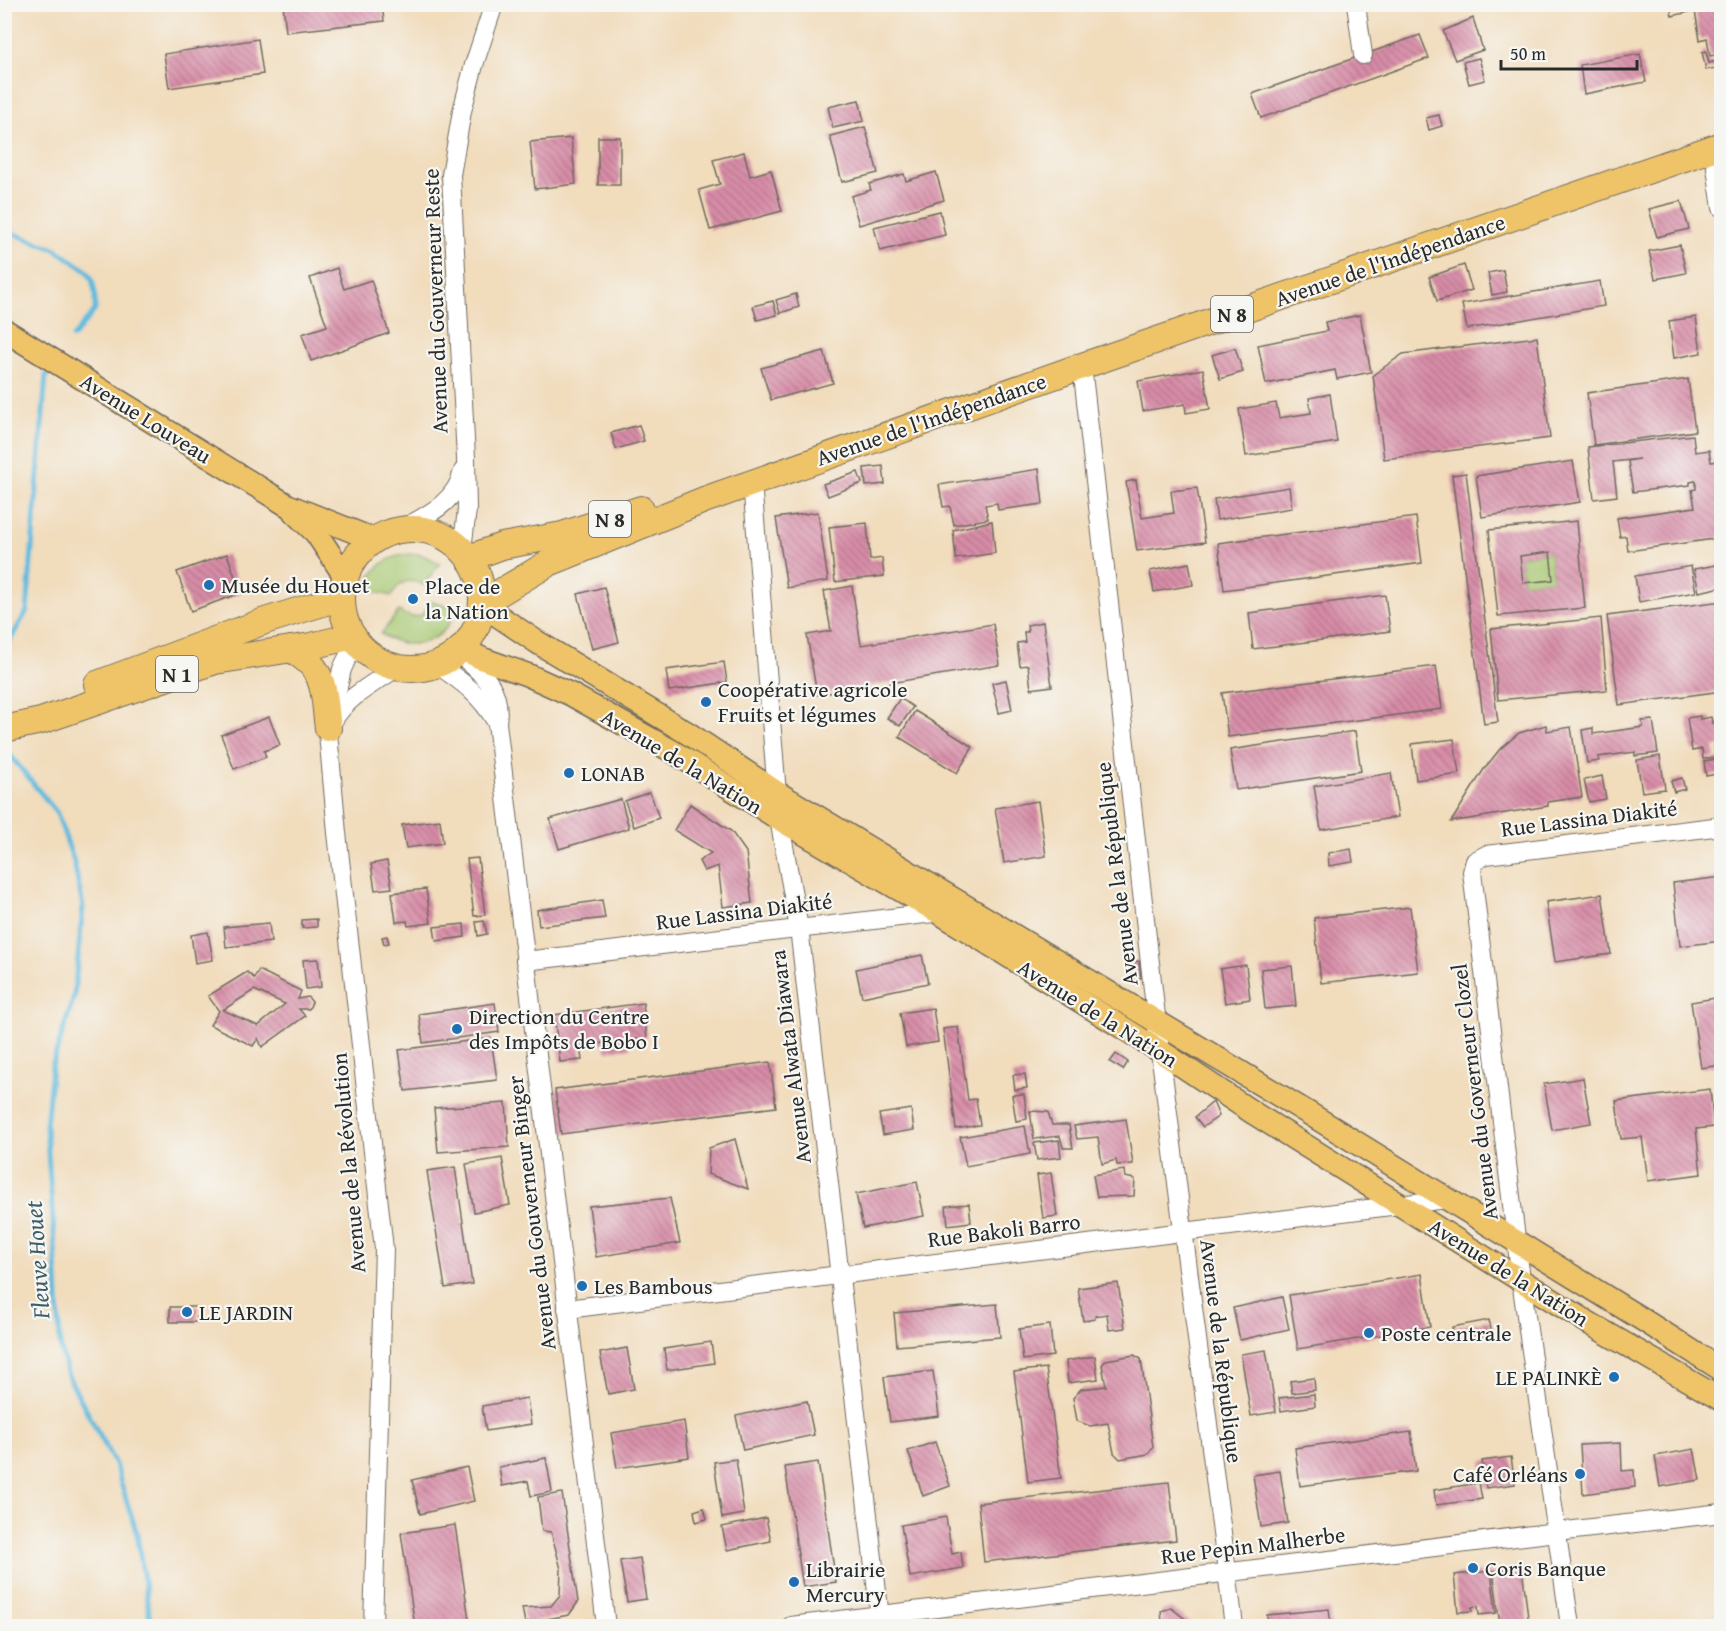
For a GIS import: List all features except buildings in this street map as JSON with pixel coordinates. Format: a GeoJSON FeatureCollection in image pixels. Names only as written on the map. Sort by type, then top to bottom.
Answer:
{"type":"FeatureCollection","features":[{"type":"Feature","properties":{"kind":"highway","name":"Avenue de l'Indépendance"},"geometry":{"type":"LineString","coordinates":[[488,599],[549,563],[752,482],[1718,146]]}},
{"type":"Feature","properties":{"kind":"highway","name":"Avenue de l'Indépendance"},"geometry":{"type":"LineString","coordinates":[[466,554],[562,535],[703,489],[752,482]]}},
{"type":"Feature","properties":{"kind":"highway"},"geometry":{"type":"LineString","coordinates":[[400,530],[420,530],[440,535],[466,554],[488,599],[474,631],[452,655],[424,668],[398,668],[375,658],[354,638],[344,617],[344,587],[357,556],[375,540],[400,530]]}},
{"type":"Feature","properties":{"kind":"highway","name":"N 1"},"geometry":{"type":"LineString","coordinates":[[4,722],[32,708],[265,621],[344,587]]}},
{"type":"Feature","properties":{"kind":"highway","name":"N 1"},"geometry":{"type":"LineString","coordinates":[[4,729],[40,721],[215,661],[354,638]]}},
{"type":"Feature","properties":{"kind":"highway"},"geometry":{"type":"LineString","coordinates":[[292,649],[312,666],[322,684],[328,730]]}},
{"type":"Feature","properties":{"kind":"main road","name":"Avenue Louveau"},"geometry":{"type":"LineString","coordinates":[[4,330],[287,505],[375,540]]}},
{"type":"Feature","properties":{"kind":"main road","name":"Avenue Louveau"},"geometry":{"type":"LineString","coordinates":[[287,505],[316,533],[344,587]]}},
{"type":"Feature","properties":{"kind":"main road","name":"Avenue de la Nation"},"geometry":{"type":"LineString","coordinates":[[488,599],[537,642],[689,734],[777,792],[1447,1199],[1722,1370]]}},
{"type":"Feature","properties":{"kind":"main road","name":"Avenue de la Nation"},"geometry":{"type":"LineString","coordinates":[[452,655],[483,659],[528,675],[570,694],[681,756],[778,819],[938,912],[1589,1323],[1722,1400]]}},
{"type":"Feature","properties":{"kind":"street","name":"Avenue du Gouverneur Reste"},"geometry":{"type":"LineString","coordinates":[[466,554],[466,458],[451,175],[462,111],[494,4]]}},
{"type":"Feature","properties":{"kind":"street"},"geometry":{"type":"LineString","coordinates":[[1356,4],[1363,55]]}},
{"type":"Feature","properties":{"kind":"street"},"geometry":{"type":"LineString","coordinates":[[1718,146],[1722,208]]}},
{"type":"Feature","properties":{"kind":"street","name":"Avenue de la République"},"geometry":{"type":"LineString","coordinates":[[1082,366],[1160,1051],[1234,1626]]}},
{"type":"Feature","properties":{"kind":"street","name":"Avenue du Gouverneur Reste"},"geometry":{"type":"LineString","coordinates":[[400,530],[434,511],[452,496],[461,480],[466,458]]}},
{"type":"Feature","properties":{"kind":"street","name":"Avenue Alwata Diawara"},"geometry":{"type":"LineString","coordinates":[[752,482],[778,819],[799,928],[881,1621]]}},
{"type":"Feature","properties":{"kind":"street","name":"Avenue de la Révolution"},"geometry":{"type":"LineString","coordinates":[[354,638],[342,669],[328,730],[337,833],[384,1249],[373,1626]]}},
{"type":"Feature","properties":{"kind":"street","name":"Avenue du Gouverneur Binger"},"geometry":{"type":"LineString","coordinates":[[452,655],[482,672],[492,685],[499,709],[497,723],[606,1626]]}},
{"type":"Feature","properties":{"kind":"street","name":"Avenue du Gouverneur Binger"},"geometry":{"type":"LineString","coordinates":[[452,655],[465,683],[497,723]]}},
{"type":"Feature","properties":{"kind":"street"},"geometry":{"type":"LineString","coordinates":[[328,730],[335,716],[359,693],[398,668]]}},
{"type":"Feature","properties":{"kind":"street","name":"Rue Lassina Diakité"},"geometry":{"type":"LineString","coordinates":[[1472,872],[1475,861],[1486,855],[1722,826]]}},
{"type":"Feature","properties":{"kind":"street","name":"Avenue du Governeur Clozel"},"geometry":{"type":"LineString","coordinates":[[1472,872],[1516,1242],[1570,1626]]}},
{"type":"Feature","properties":{"kind":"street","name":"Rue Lassina Diakité"},"geometry":{"type":"LineString","coordinates":[[525,961],[968,908]]}},
{"type":"Feature","properties":{"kind":"street","name":"Rue Bakoli Barro"},"geometry":{"type":"LineString","coordinates":[[567,1309],[1447,1199]]}},
{"type":"Feature","properties":{"kind":"street","name":"Rue Pepin Malherbe"},"geometry":{"type":"LineString","coordinates":[[791,1626],[881,1621],[1226,1573],[1722,1513]]}},
{"type":"Feature","properties":{"kind":"green space"},"geometry":{"type":"Polygon","coordinates":[[[1550,552],[1553,580],[1523,583],[1520,556],[1550,552]]]}},
{"type":"Feature","properties":{"kind":"green space"},"geometry":{"type":"Polygon","coordinates":[[[420,554],[440,563],[424,585],[405,582],[392,596],[366,590],[374,572],[386,561],[401,555],[420,554]]]}},
{"type":"Feature","properties":{"kind":"green space"},"geometry":{"type":"Polygon","coordinates":[[[430,601],[456,609],[451,621],[435,637],[415,644],[392,640],[381,634],[399,611],[409,616],[418,616],[425,611],[430,601]]]}},
{"type":"Feature","properties":{"kind":"waterway","name":"Fleuve Houet"},"geometry":{"type":"LineString","coordinates":[[4,230],[57,250],[87,271],[92,279],[95,293],[95,310],[73,337]]}},
{"type":"Feature","properties":{"kind":"waterway","name":"Fleuve Houet"},"geometry":{"type":"LineString","coordinates":[[4,650],[27,611],[46,375]]}},
{"type":"Feature","properties":{"kind":"waterway","name":"Fleuve Houet"},"geometry":{"type":"LineString","coordinates":[[10,755],[57,813],[74,862],[83,907],[74,996],[52,1066],[46,1126],[60,1345],[68,1376],[115,1464],[137,1534],[151,1626]]}},
{"type":"Feature","properties":{"kind":"place","name":"Musée du Houet"},"geometry":{"type":"Point","coordinates":[209,585]}},
{"type":"Feature","properties":{"kind":"place","name":"Place de la Nation"},"geometry":{"type":"Point","coordinates":[413,599]}},
{"type":"Feature","properties":{"kind":"place","name":"Coopérative agricole Fruits et légumes"},"geometry":{"type":"Point","coordinates":[706,702]}},
{"type":"Feature","properties":{"kind":"place","name":"LONAB"},"geometry":{"type":"Point","coordinates":[569,773]}},
{"type":"Feature","properties":{"kind":"place","name":"Direction du Centre des Impôts de Bobo I"},"geometry":{"type":"Point","coordinates":[457,1029]}},
{"type":"Feature","properties":{"kind":"place","name":"Les Bambous"},"geometry":{"type":"Point","coordinates":[582,1286]}},
{"type":"Feature","properties":{"kind":"place","name":"LE JARDIN"},"geometry":{"type":"Point","coordinates":[187,1312]}},
{"type":"Feature","properties":{"kind":"place","name":"Poste centrale"},"geometry":{"type":"Point","coordinates":[1369,1333]}},
{"type":"Feature","properties":{"kind":"place","name":"LE PALINKÈ"},"geometry":{"type":"Point","coordinates":[1614,1377]}},
{"type":"Feature","properties":{"kind":"place","name":"Café Orléans"},"geometry":{"type":"Point","coordinates":[1580,1474]}},
{"type":"Feature","properties":{"kind":"place","name":"Coris Banque"},"geometry":{"type":"Point","coordinates":[1473,1568]}},
{"type":"Feature","properties":{"kind":"place","name":"Librairie Mercury"},"geometry":{"type":"Point","coordinates":[794,1582]}}]}
